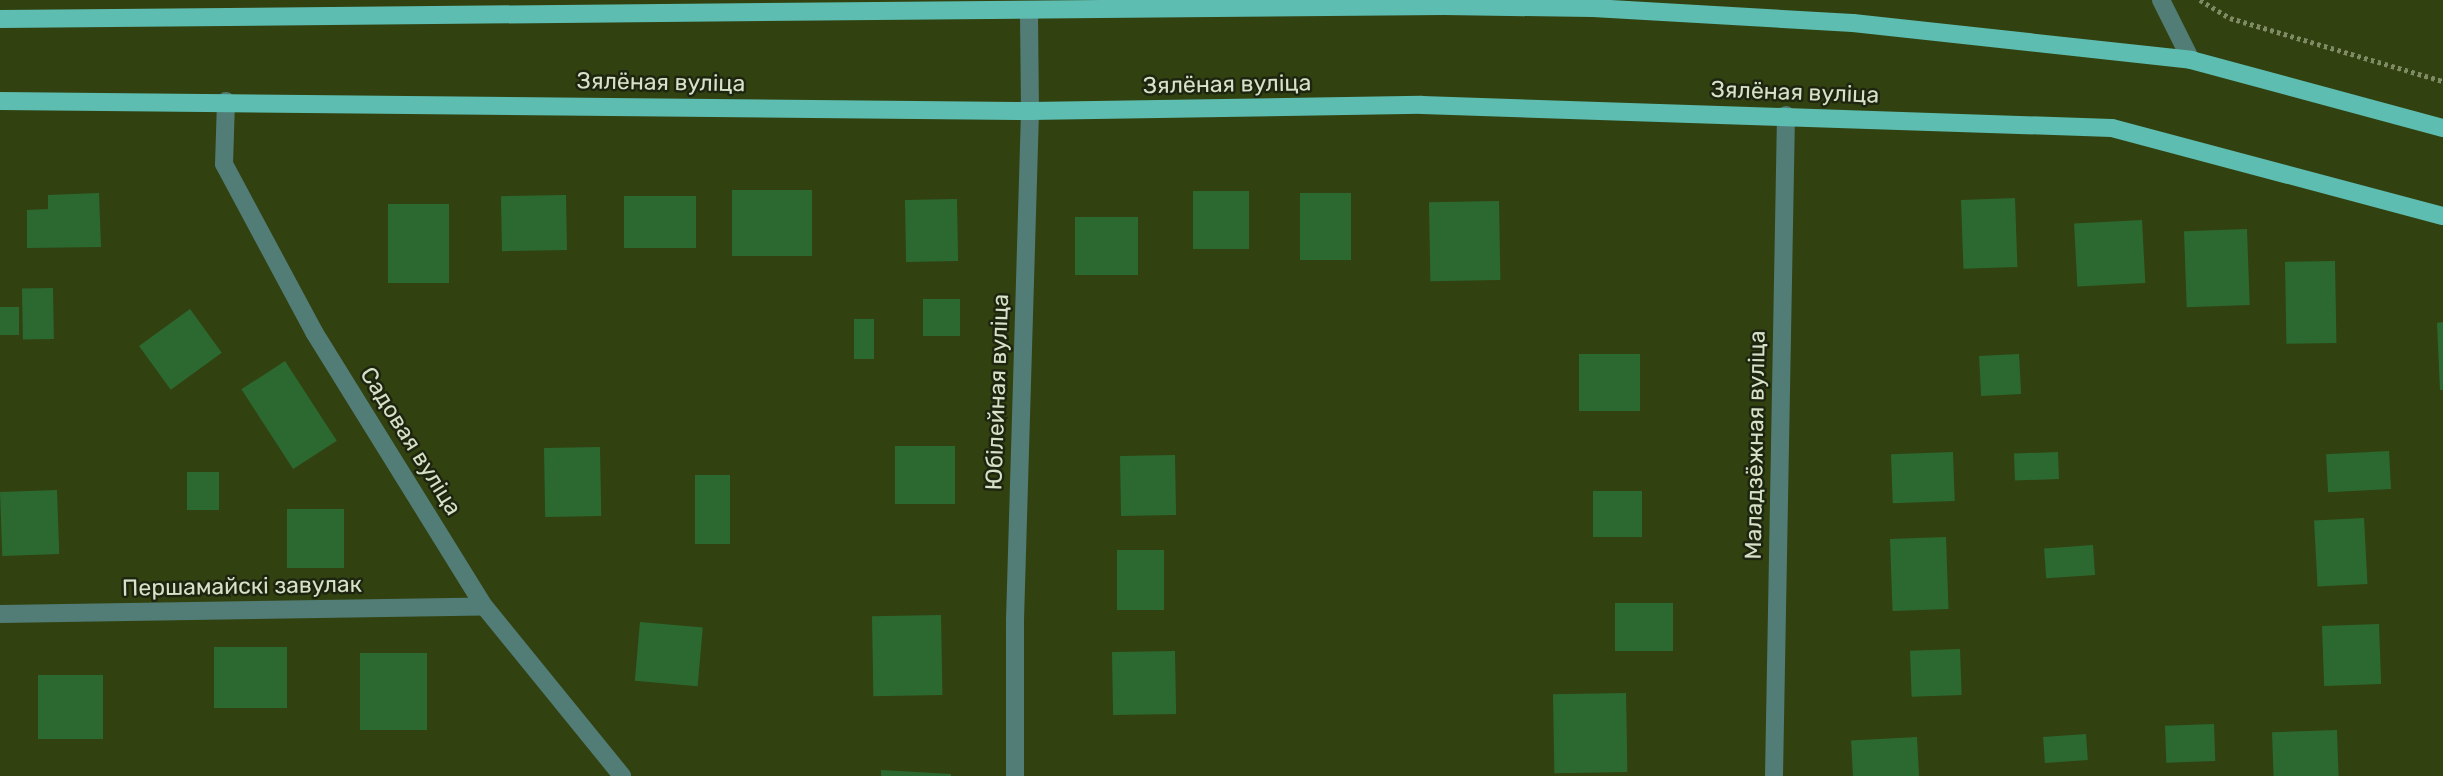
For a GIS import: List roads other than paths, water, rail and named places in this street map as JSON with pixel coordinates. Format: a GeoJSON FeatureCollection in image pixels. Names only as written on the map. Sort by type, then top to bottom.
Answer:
{"type":"FeatureCollection","features":[{"type":"Feature","properties":{"kind":"main road"},"geometry":{"type":"LineString","coordinates":[[0,19],[1542,3],[1853,23],[2191,60],[2443,128]]}},
{"type":"Feature","properties":{"kind":"main road","name":"Зялёная вуліца"},"geometry":{"type":"LineString","coordinates":[[0,101],[226,101],[1030,111],[1422,105],[2112,128],[2443,216]]}},
{"type":"Feature","properties":{"kind":"street"},"geometry":{"type":"LineString","coordinates":[[2161,0],[2191,60]]}},
{"type":"Feature","properties":{"kind":"street","name":"Юбілейная вуліца"},"geometry":{"type":"LineString","coordinates":[[1015,776],[1015,620],[1030,111],[1029,10]]}},
{"type":"Feature","properties":{"kind":"street","name":"Садовая вуліца"},"geometry":{"type":"LineString","coordinates":[[226,101],[224,164],[314,332],[484,606],[622,776]]}},
{"type":"Feature","properties":{"kind":"street","name":"Маладзёжная вуліца"},"geometry":{"type":"LineString","coordinates":[[1774,776],[1786,116]]}},
{"type":"Feature","properties":{"kind":"street","name":"Першамайскі завулак"},"geometry":{"type":"LineString","coordinates":[[0,614],[484,606]]}}]}
